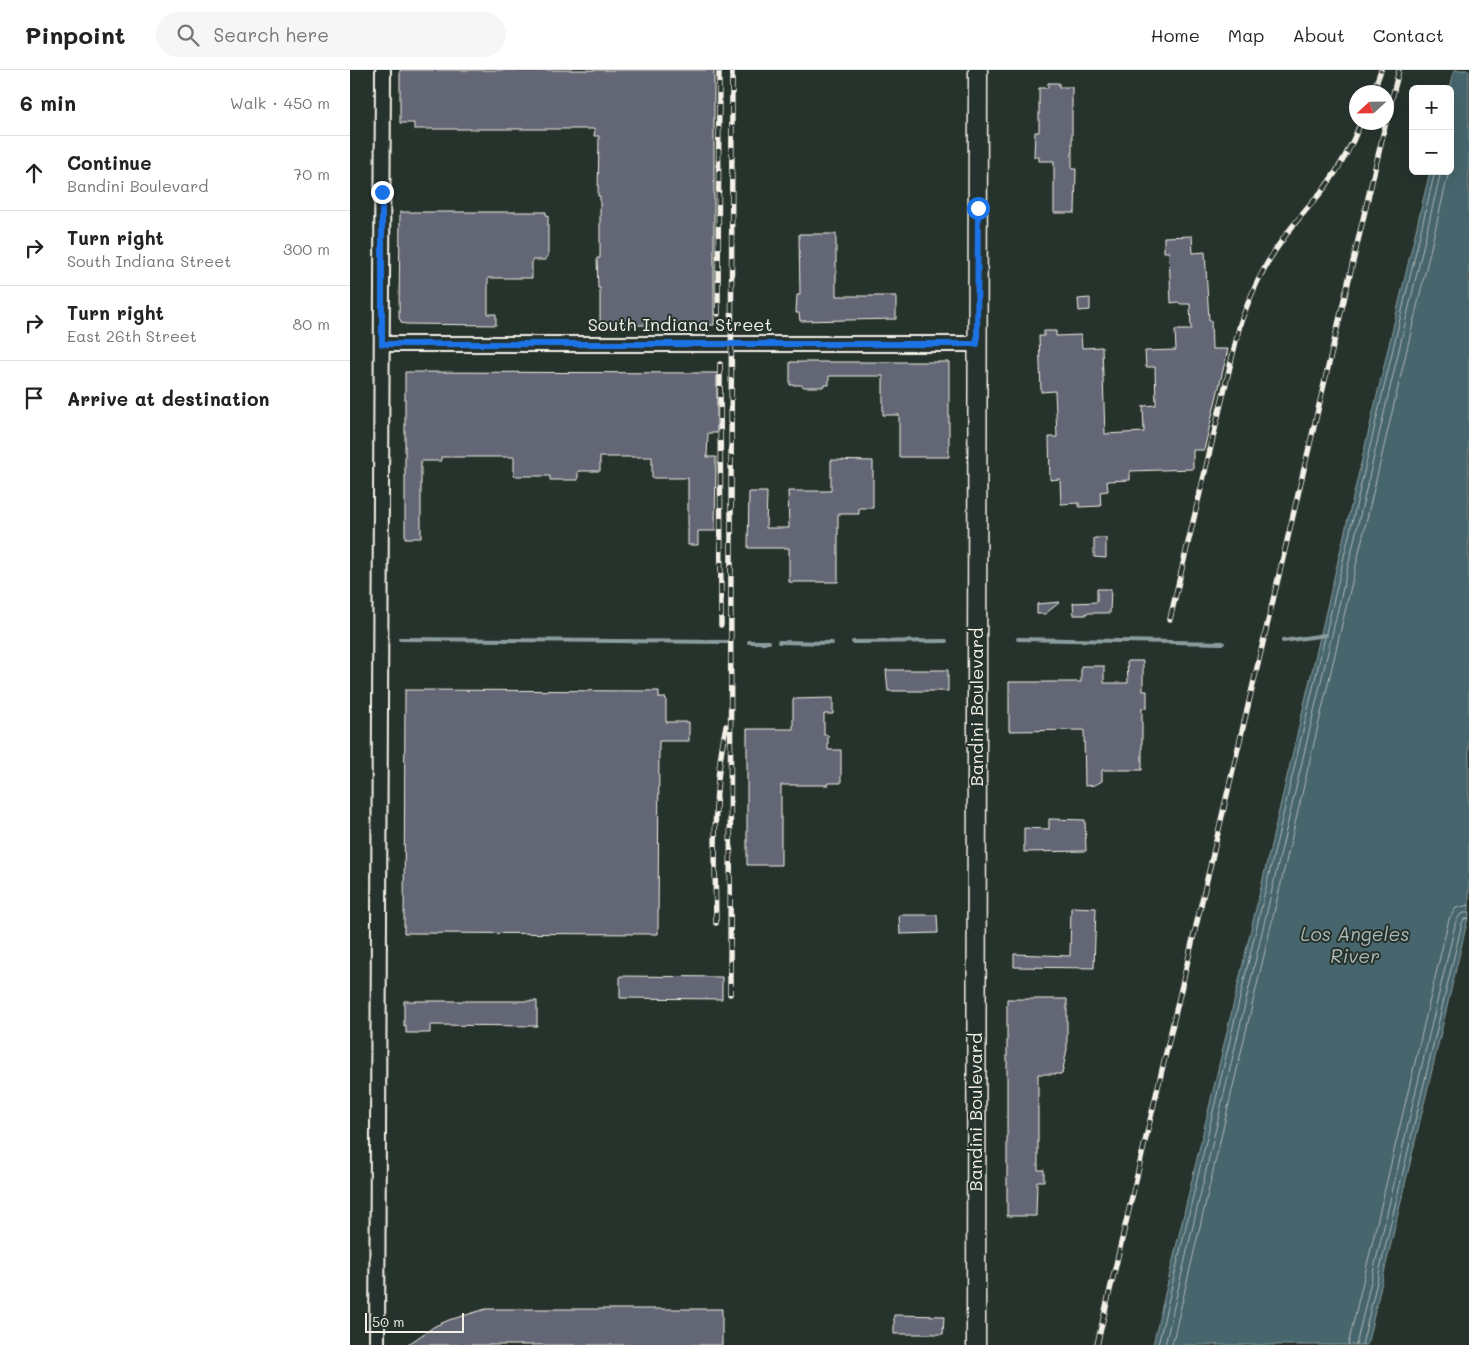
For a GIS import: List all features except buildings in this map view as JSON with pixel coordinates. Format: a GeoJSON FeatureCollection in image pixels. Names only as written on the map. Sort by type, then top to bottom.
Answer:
{"type":"FeatureCollection","features":[{"type":"Feature","properties":{"kind":"main road","name":"Bandini Boulevard"},"geometry":{"type":"LineString","coordinates":[[976,1345],[978,70]]}},
{"type":"Feature","properties":{"kind":"street"},"geometry":{"type":"LineString","coordinates":[[377,1345],[383,70]]}},
{"type":"Feature","properties":{"kind":"street","name":"South Indiana Street"},"geometry":{"type":"LineString","coordinates":[[382,344],[977,344]]}},
{"type":"Feature","properties":{"kind":"water","name":"Los Angeles River"},"geometry":{"type":"Polygon","coordinates":[[[1454,70],[1469,70],[1469,914],[1367,1345],[1153,1345],[1429,175],[1454,175],[1454,85],[1451,85],[1454,70]]]}},
{"type":"Feature","properties":{"kind":"waterway"},"geometry":{"type":"LineString","coordinates":[[1283,641],[1326,635]]}},
{"type":"Feature","properties":{"kind":"waterway"},"geometry":{"type":"LineString","coordinates":[[400,639],[727,642]]}},
{"type":"Feature","properties":{"kind":"waterway"},"geometry":{"type":"LineString","coordinates":[[1018,639],[1223,643]]}},
{"type":"Feature","properties":{"kind":"waterway"},"geometry":{"type":"LineString","coordinates":[[853,642],[946,641]]}},
{"type":"Feature","properties":{"kind":"waterway"},"geometry":{"type":"LineString","coordinates":[[749,642],[769,642]]}},
{"type":"Feature","properties":{"kind":"waterway"},"geometry":{"type":"LineString","coordinates":[[779,642],[832,643]]}},
{"type":"Feature","properties":{"kind":"railway"},"geometry":{"type":"LineString","coordinates":[[718,314],[719,70]]}},
{"type":"Feature","properties":{"kind":"railway"},"geometry":{"type":"LineString","coordinates":[[730,994],[732,70]]}},
{"type":"Feature","properties":{"kind":"railway"},"geometry":{"type":"LineString","coordinates":[[1376,85],[1381,70]]}},
{"type":"Feature","properties":{"kind":"railway"},"geometry":{"type":"LineString","coordinates":[[1394,90],[1399,70]]}},
{"type":"Feature","properties":{"kind":"railway"},"geometry":{"type":"LineString","coordinates":[[1170,619],[1244,313],[1269,259],[1288,232],[1321,193],[1346,155],[1358,130]]}},
{"type":"Feature","properties":{"kind":"railway"},"geometry":{"type":"LineString","coordinates":[[1097,1345],[1384,130]]}},
{"type":"Feature","properties":{"kind":"railway"},"geometry":{"type":"LineString","coordinates":[[720,364],[721,625]]}},
{"type":"Feature","properties":{"kind":"railway"},"geometry":{"type":"LineString","coordinates":[[716,923],[716,799],[726,726]]}},
{"type":"Feature","properties":{"kind":"route"},"geometry":{"type":"LineString","coordinates":[[382,192],[382,344],[977,344],[978,208]]}}]}
